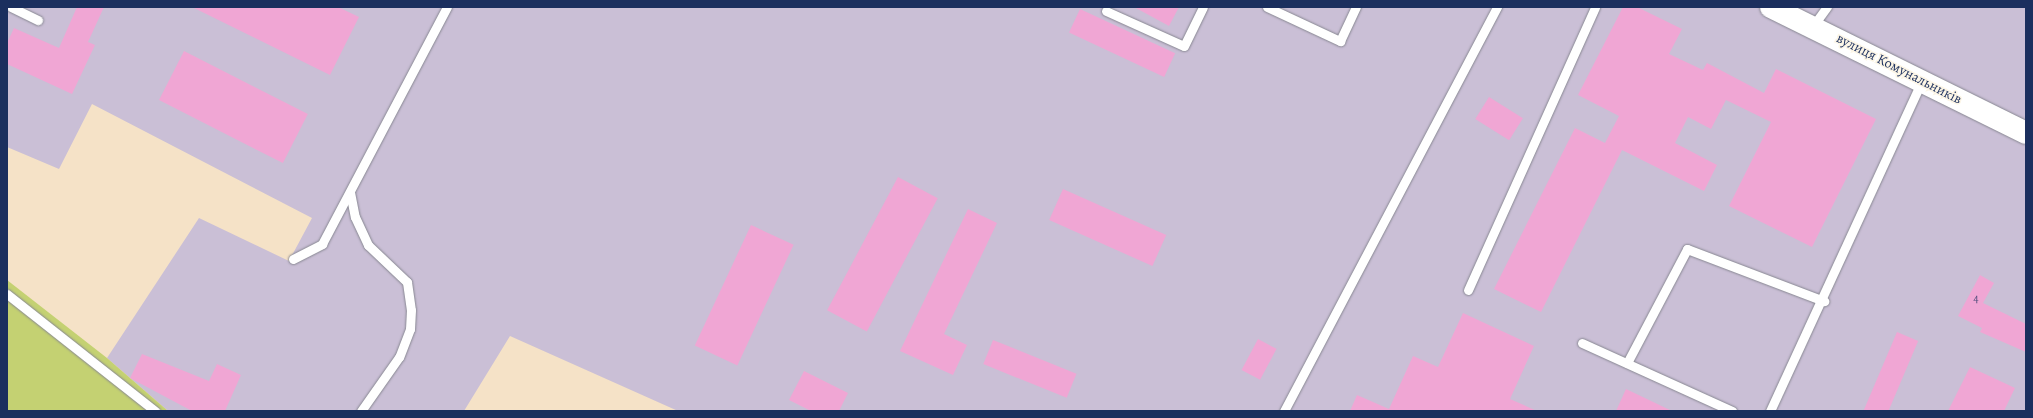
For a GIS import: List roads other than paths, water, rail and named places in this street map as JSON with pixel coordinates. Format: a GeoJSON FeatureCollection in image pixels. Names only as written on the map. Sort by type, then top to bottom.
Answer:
{"type":"FeatureCollection","features":[{"type":"Feature","properties":{"kind":"street","name":"вулиця Комунальників"},"geometry":{"type":"LineString","coordinates":[[1771,7],[1813,26],[2026,133]]}},
{"type":"Feature","properties":{"kind":"lane"},"geometry":{"type":"LineString","coordinates":[[11,7],[38,20]]}},
{"type":"Feature","properties":{"kind":"lane"},"geometry":{"type":"LineString","coordinates":[[293,259],[322,244],[448,7]]}},
{"type":"Feature","properties":{"kind":"lane"},"geometry":{"type":"LineString","coordinates":[[1106,11],[1184,46],[1203,7]]}},
{"type":"Feature","properties":{"kind":"lane"},"geometry":{"type":"LineString","coordinates":[[1267,7],[1340,40],[1356,7]]}},
{"type":"Feature","properties":{"kind":"lane"},"geometry":{"type":"LineString","coordinates":[[1284,411],[1497,7]]}},
{"type":"Feature","properties":{"kind":"lane"},"geometry":{"type":"LineString","coordinates":[[1468,290],[1595,7]]}},
{"type":"Feature","properties":{"kind":"lane"},"geometry":{"type":"LineString","coordinates":[[1813,26],[1827,7]]}},
{"type":"Feature","properties":{"kind":"lane"},"geometry":{"type":"LineString","coordinates":[[1770,411],[1824,301],[1922,82]]}},
{"type":"Feature","properties":{"kind":"lane"},"geometry":{"type":"LineString","coordinates":[[350,192],[355,217],[368,245],[407,282],[411,310],[410,329],[399,357],[361,411]]}},
{"type":"Feature","properties":{"kind":"lane"},"geometry":{"type":"LineString","coordinates":[[1627,363],[1687,249],[1824,301]]}},
{"type":"Feature","properties":{"kind":"lane"},"geometry":{"type":"LineString","coordinates":[[7,294],[155,411]]}},
{"type":"Feature","properties":{"kind":"lane"},"geometry":{"type":"LineString","coordinates":[[1582,343],[1732,411]]}}]}
